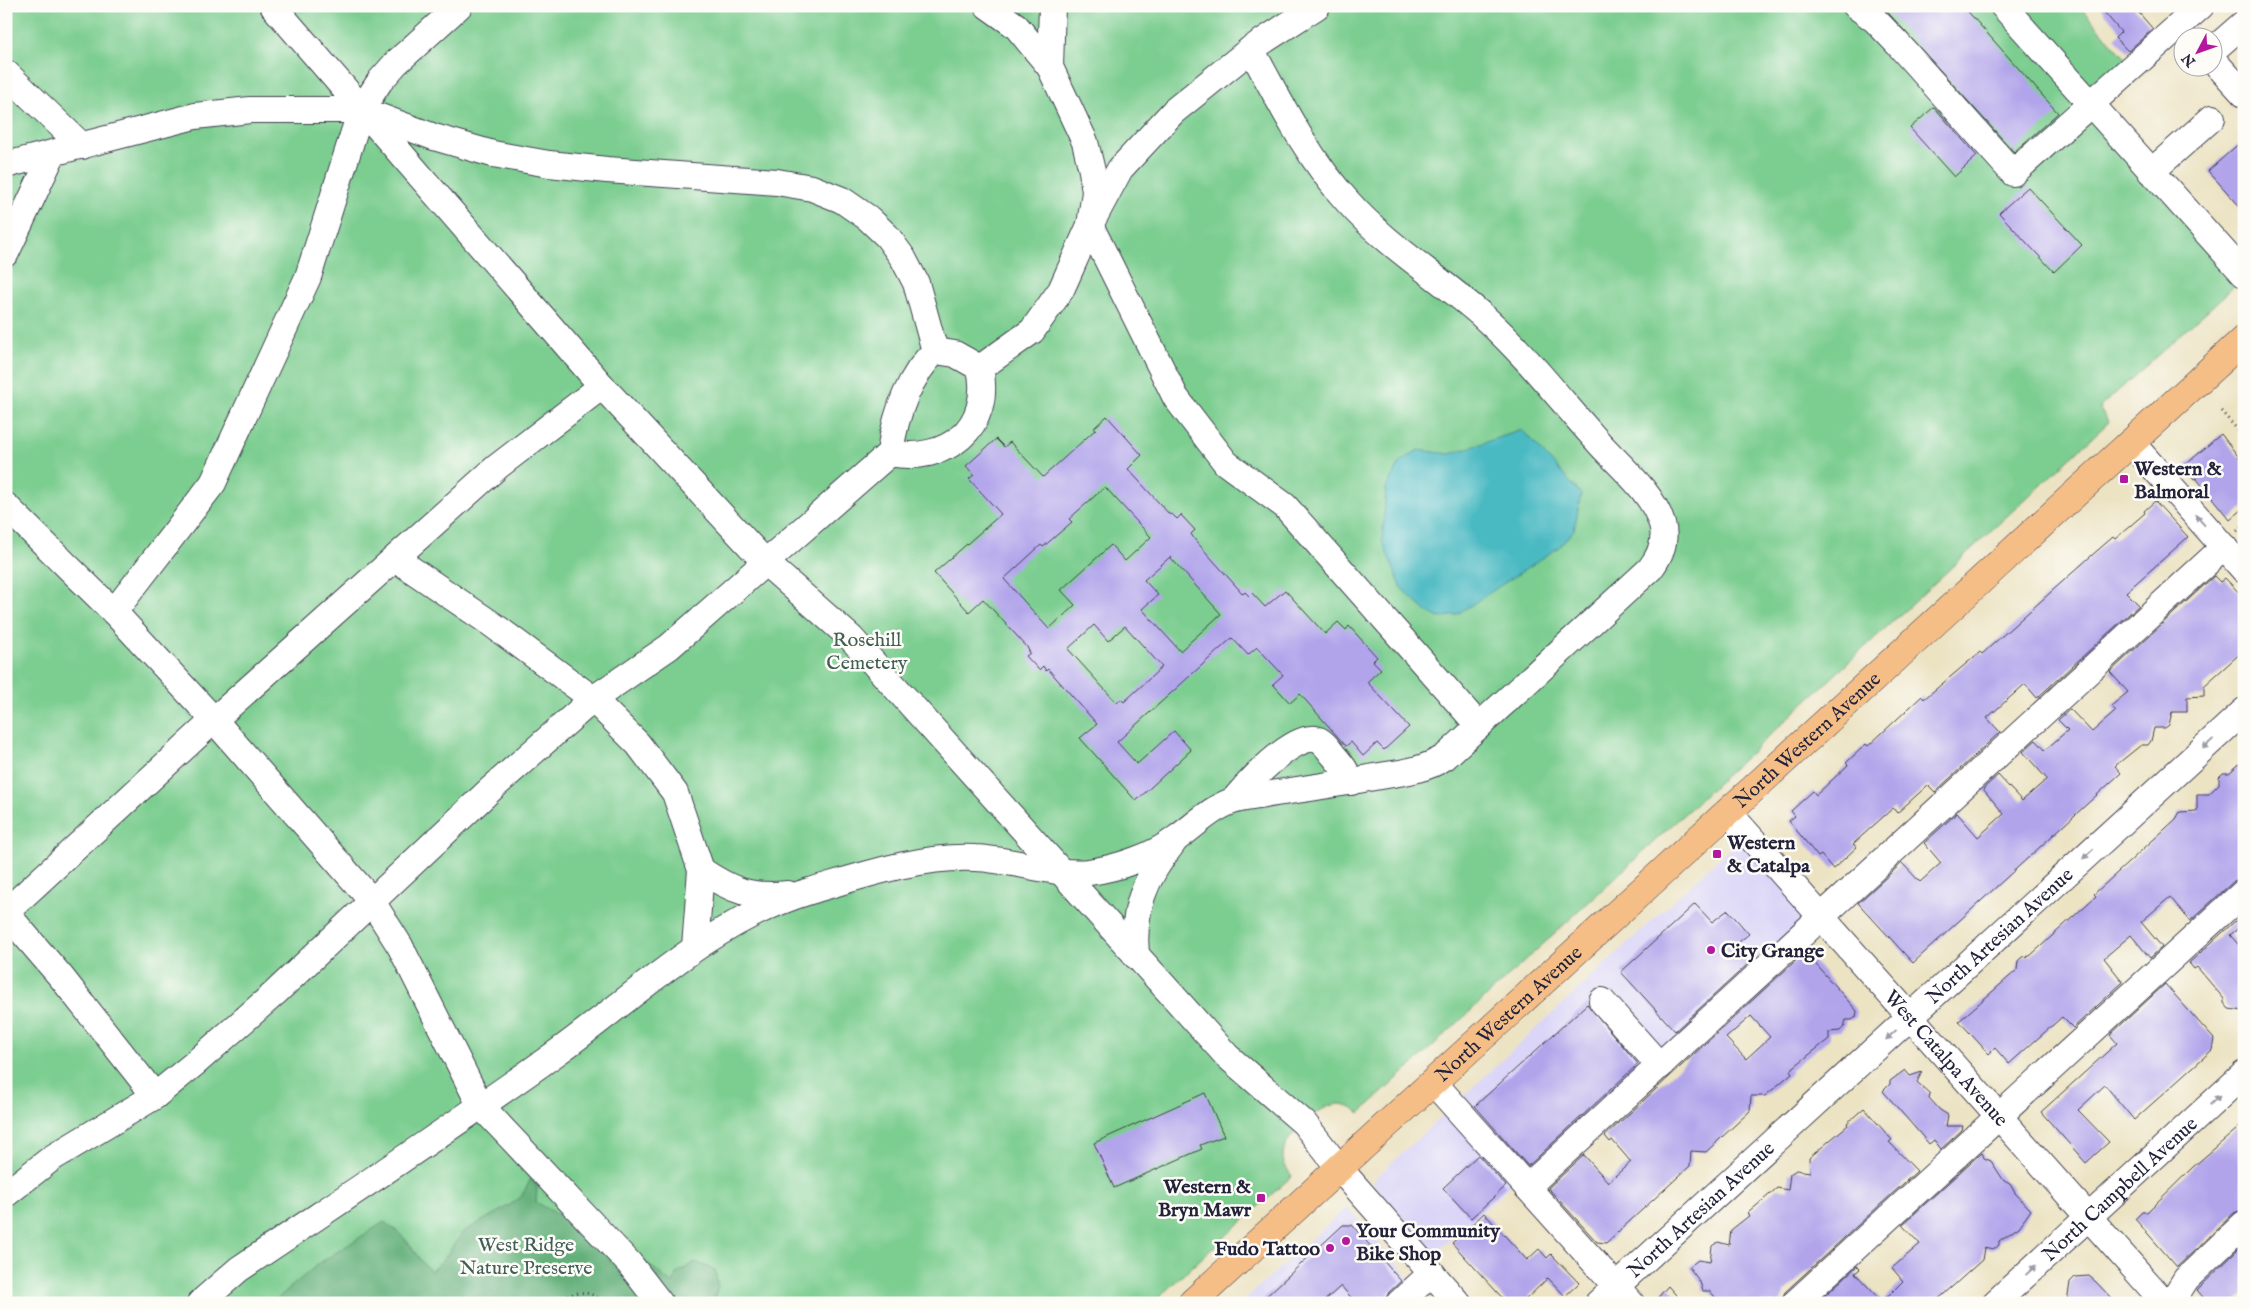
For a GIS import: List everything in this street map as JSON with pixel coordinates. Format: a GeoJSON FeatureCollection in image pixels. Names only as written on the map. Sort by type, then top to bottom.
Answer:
{"type":"FeatureCollection","features":[{"type":"Feature","properties":{"kind":"main road","name":"North Western Avenue"},"geometry":{"type":"LineString","coordinates":[[1192,1303],[2244,339]]}},
{"type":"Feature","properties":{"kind":"street"},"geometry":{"type":"LineString","coordinates":[[273,6],[361,110],[602,386],[766,563],[851,638],[1064,872],[1136,956],[1227,1056],[1304,1123],[1339,1168],[1458,1303]]}},
{"type":"Feature","properties":{"kind":"street"},"geometry":{"type":"LineString","coordinates":[[114,612],[213,483],[308,277],[361,110],[380,81],[396,63],[459,6]]}},
{"type":"Feature","properties":{"kind":"street"},"geometry":{"type":"LineString","coordinates":[[988,6],[1016,26],[1050,67],[1084,142],[1092,171],[1095,192],[1090,225],[1176,398],[1226,463],[1285,506],[1479,726]]}},
{"type":"Feature","properties":{"kind":"street"},"geometry":{"type":"LineString","coordinates":[[1050,67],[1052,6]]}},
{"type":"Feature","properties":{"kind":"street"},"geometry":{"type":"LineString","coordinates":[[980,368],[1032,331],[1061,290],[1090,225],[1120,169],[1174,111],[1251,49],[1317,6]]}},
{"type":"Feature","properties":{"kind":"street"},"geometry":{"type":"LineString","coordinates":[[1856,6],[1875,20],[1898,44],[2014,173],[2201,6]]}},
{"type":"Feature","properties":{"kind":"street"},"geometry":{"type":"LineString","coordinates":[[2003,6],[2090,105],[2244,274]]}},
{"type":"Feature","properties":{"kind":"street"},"geometry":{"type":"LineString","coordinates":[[2222,45],[2240,33]]}},
{"type":"Feature","properties":{"kind":"street"},"geometry":{"type":"LineString","coordinates":[[1234,800],[1351,782],[1433,765],[1445,757],[1650,569],[1660,555],[1664,540],[1663,525],[1646,494],[1510,341],[1484,317],[1403,254],[1348,202],[1325,174],[1300,138],[1251,49]]}},
{"type":"Feature","properties":{"kind":"street"},"geometry":{"type":"LineString","coordinates":[[2222,71],[2244,94]]}},
{"type":"Feature","properties":{"kind":"street"},"geometry":{"type":"LineString","coordinates":[[6,73],[82,146]]}},
{"type":"Feature","properties":{"kind":"street"},"geometry":{"type":"LineString","coordinates":[[6,165],[195,116],[250,110],[361,110],[434,137],[521,159],[607,170],[777,182],[812,188],[842,200],[868,218],[886,236],[903,258],[916,283],[934,351]]}},
{"type":"Feature","properties":{"kind":"street"},"geometry":{"type":"LineString","coordinates":[[2151,172],[2212,118]]}},
{"type":"Feature","properties":{"kind":"street"},"geometry":{"type":"LineString","coordinates":[[6,253],[53,154]]}},
{"type":"Feature","properties":{"kind":"street"},"geometry":{"type":"LineString","coordinates":[[934,351],[955,354],[980,368]]}},
{"type":"Feature","properties":{"kind":"street"},"geometry":{"type":"LineString","coordinates":[[6,1194],[52,1158],[154,1096],[274,992],[490,790],[593,699],[669,647],[890,452],[896,421],[914,378],[921,365],[934,351]]}},
{"type":"Feature","properties":{"kind":"street"},"geometry":{"type":"LineString","coordinates":[[890,452],[916,455],[934,453],[946,447],[974,424],[984,397],[980,368]]}},
{"type":"Feature","properties":{"kind":"street"},"geometry":{"type":"LineString","coordinates":[[154,1096],[73,992],[6,912],[214,720],[497,467],[602,386]]}},
{"type":"Feature","properties":{"kind":"street"},"geometry":{"type":"LineString","coordinates":[[2131,442],[2244,570]]}},
{"type":"Feature","properties":{"kind":"street"},"geometry":{"type":"LineString","coordinates":[[7,509],[114,612],[214,720],[371,900],[400,946],[480,1105],[629,1262],[660,1303]]}},
{"type":"Feature","properties":{"kind":"street"},"geometry":{"type":"LineString","coordinates":[[1527,1187],[2224,547]]}},
{"type":"Feature","properties":{"kind":"street"},"geometry":{"type":"LineString","coordinates":[[396,559],[493,625],[593,699],[638,744],[675,793],[700,870],[695,947]]}},
{"type":"Feature","properties":{"kind":"street","name":"North Artesian Avenue"},"geometry":{"type":"LineString","coordinates":[[1615,1297],[1910,1017],[2244,711]]}},
{"type":"Feature","properties":{"kind":"street"},"geometry":{"type":"LineString","coordinates":[[1136,956],[1134,935],[1139,902],[1158,862],[1175,841],[1205,816],[1234,800],[1260,772],[1282,754],[1306,739],[1319,740],[1325,745],[1345,769],[1351,782]]}},
{"type":"Feature","properties":{"kind":"street","name":"West Catalpa Avenue"},"geometry":{"type":"LineString","coordinates":[[1728,812],[2165,1303]]}},
{"type":"Feature","properties":{"kind":"street"},"geometry":{"type":"LineString","coordinates":[[200,1303],[239,1269],[558,1052],[695,947],[741,920],[806,892],[927,860],[973,858],[1019,862],[1064,872],[1089,872],[1148,855],[1175,841]]}},
{"type":"Feature","properties":{"kind":"street"},"geometry":{"type":"LineString","coordinates":[[700,870],[721,884],[745,894],[765,896],[806,892]]}},
{"type":"Feature","properties":{"kind":"street"},"geometry":{"type":"LineString","coordinates":[[1795,1303],[2244,892]]}},
{"type":"Feature","properties":{"kind":"street"},"geometry":{"type":"LineString","coordinates":[[1602,1001],[1660,1066]]}},
{"type":"Feature","properties":{"kind":"street","name":"North Campbell Avenue"},"geometry":{"type":"LineString","coordinates":[[1995,1303],[2244,1074]]}},
{"type":"Feature","properties":{"kind":"street"},"geometry":{"type":"LineString","coordinates":[[1433,1082],[1527,1187],[1615,1297]]}},
{"type":"Feature","properties":{"kind":"street"},"geometry":{"type":"LineString","coordinates":[[2171,1303],[2186,1279],[2244,1224]]}},
{"type":"Feature","properties":{"kind":"street"},"geometry":{"type":"LineString","coordinates":[[1399,1303],[1432,1273]]}},
{"type":"Feature","properties":{"kind":"path"},"geometry":{"type":"LineString","coordinates":[[2221,411],[2244,437]]}},
{"type":"Feature","properties":{"kind":"path"},"geometry":{"type":"LineString","coordinates":[[560,1303],[572,1294],[580,1293],[594,1294],[607,1303]]}},
{"type":"Feature","properties":{"kind":"shaded area"},"geometry":{"type":"Polygon","coordinates":[[[1745,834],[1818,918],[1524,1173],[1435,1254],[1371,1182],[1745,834]]]}},
{"type":"Feature","properties":{"kind":"shaded area"},"geometry":{"type":"Polygon","coordinates":[[[1347,1207],[1415,1284],[1395,1303],[1241,1303],[1347,1207]]]}},
{"type":"Feature","properties":{"kind":"green space","name":"Rosehill Cemetery"},"geometry":{"type":"Polygon","coordinates":[[[6,6],[2079,6],[2129,62],[2080,106],[2239,282],[2099,408],[2109,422],[1360,1113],[1345,1105],[1331,1105],[1305,1122],[1290,1139],[1283,1154],[1284,1163],[1292,1176],[1152,1303],[6,1303],[6,6]]]}},
{"type":"Feature","properties":{"kind":"green space","name":"West Ridge Nature Preserve"},"geometry":{"type":"Polygon","coordinates":[[[532,1177],[537,1186],[536,1202],[588,1232],[637,1255],[673,1284],[676,1274],[695,1262],[715,1270],[718,1287],[713,1303],[272,1303],[318,1264],[384,1222],[401,1235],[431,1271],[443,1260],[463,1232],[521,1197],[532,1177]]]}},
{"type":"Feature","properties":{"kind":"water"},"geometry":{"type":"Polygon","coordinates":[[[1522,430],[1581,494],[1574,530],[1559,547],[1456,615],[1439,618],[1427,612],[1402,589],[1382,541],[1386,488],[1399,463],[1418,450],[1450,454],[1522,430]]]}},
{"type":"Feature","properties":{"kind":"building"},"geometry":{"type":"Polygon","coordinates":[[[1882,6],[1963,6],[2058,113],[2014,152],[1882,6]]]}},
{"type":"Feature","properties":{"kind":"building"},"geometry":{"type":"Polygon","coordinates":[[[2099,6],[2133,6],[2153,29],[2128,51],[2115,38],[2121,32],[2099,6]]]}},
{"type":"Feature","properties":{"kind":"building"},"geometry":{"type":"Polygon","coordinates":[[[1934,107],[1977,156],[1954,177],[1910,128],[1934,107]]]}},
{"type":"Feature","properties":{"kind":"building"},"geometry":{"type":"Polygon","coordinates":[[[2244,139],[2244,211],[2208,171],[2244,139]]]}},
{"type":"Feature","properties":{"kind":"building"},"geometry":{"type":"Polygon","coordinates":[[[2028,187],[2082,245],[2054,272],[1999,213],[2028,187]]]}},
{"type":"Feature","properties":{"kind":"building"},"geometry":{"type":"Polygon","coordinates":[[[1107,416],[1142,455],[1128,469],[1170,515],[1172,514],[1177,519],[1181,515],[1195,530],[1191,534],[1195,540],[1243,594],[1245,592],[1249,596],[1252,593],[1265,607],[1285,590],[1325,634],[1338,622],[1346,630],[1349,626],[1377,657],[1373,661],[1381,669],[1367,682],[1409,727],[1384,750],[1377,743],[1363,756],[1351,742],[1346,746],[1300,694],[1290,703],[1273,684],[1283,675],[1257,647],[1248,655],[1232,638],[1117,742],[1137,764],[1174,731],[1191,750],[1136,801],[1080,738],[1097,724],[1048,669],[1046,671],[1043,666],[1039,670],[1026,656],[1030,653],[1027,647],[983,599],[969,612],[934,573],[1001,514],[969,479],[974,475],[966,466],[996,439],[1004,447],[1010,442],[1043,477],[1096,429],[1094,428],[1107,416]],[[1105,487],[1069,519],[1072,522],[1043,547],[1041,545],[1004,579],[1049,629],[1075,605],[1061,590],[1111,545],[1125,561],[1151,537],[1105,487]],[[1170,557],[1144,580],[1158,595],[1142,609],[1180,651],[1221,614],[1170,557]],[[1094,625],[1068,649],[1117,703],[1121,699],[1124,702],[1162,667],[1125,626],[1108,641],[1094,625]]]}},
{"type":"Feature","properties":{"kind":"building"},"geometry":{"type":"Polygon","coordinates":[[[2221,434],[2244,464],[2244,508],[2230,520],[2196,478],[2194,479],[2183,467],[2221,434]]]}},
{"type":"Feature","properties":{"kind":"building"},"geometry":{"type":"Polygon","coordinates":[[[2155,501],[2188,537],[2126,592],[2139,605],[2037,698],[2025,684],[1987,718],[2000,732],[1935,792],[1928,785],[1897,813],[1893,808],[1853,844],[1857,847],[1833,869],[1821,855],[1818,857],[1789,821],[1795,816],[1791,811],[1813,791],[1816,795],[1848,765],[1846,763],[1866,744],[1868,746],[1922,696],[1924,699],[1980,652],[1982,654],[2091,556],[2113,537],[2115,539],[2145,513],[2144,511],[2155,501]]]}},
{"type":"Feature","properties":{"kind":"building"},"geometry":{"type":"Polygon","coordinates":[[[2214,576],[2220,582],[2225,578],[2244,598],[2244,650],[2204,686],[2204,696],[2187,697],[2187,712],[2172,712],[2169,725],[2165,728],[2154,728],[2148,745],[2141,745],[2115,766],[2121,773],[1913,963],[1858,903],[1902,863],[1920,882],[1941,863],[1924,843],[1957,813],[1978,837],[2004,814],[1983,789],[1998,775],[2022,801],[2047,779],[2023,752],[2036,740],[2045,750],[2068,730],[2058,720],[2070,709],[2092,732],[2116,711],[2111,706],[2128,692],[2110,672],[2214,576]]]}},
{"type":"Feature","properties":{"kind":"building"},"geometry":{"type":"Polygon","coordinates":[[[2244,760],[2244,877],[2234,881],[2190,921],[2170,897],[2141,922],[2162,947],[2150,958],[2131,935],[2104,958],[2123,982],[2073,1028],[2062,1017],[2009,1064],[1995,1048],[1989,1054],[1959,1021],[2017,970],[2018,961],[2022,957],[2030,956],[2096,896],[2094,894],[2176,819],[2180,812],[2197,811],[2197,794],[2209,794],[2219,784],[2219,777],[2223,773],[2229,773],[2244,760]]]}},
{"type":"Feature","properties":{"kind":"building"},"geometry":{"type":"Polygon","coordinates":[[[1695,904],[1712,922],[1728,910],[1749,934],[1734,946],[1749,963],[1675,1031],[1621,972],[1695,904]]]}},
{"type":"Feature","properties":{"kind":"building"},"geometry":{"type":"Polygon","coordinates":[[[2244,913],[2244,924],[2230,935],[2244,951],[2244,1011],[2229,1009],[2224,1003],[2224,999],[2197,967],[2194,969],[2189,963],[2244,913]]]}},
{"type":"Feature","properties":{"kind":"building"},"geometry":{"type":"Polygon","coordinates":[[[1805,952],[1857,1011],[1856,1017],[1852,1020],[1846,1020],[1844,1027],[1840,1031],[1829,1032],[1829,1039],[1790,1070],[1792,1073],[1765,1096],[1751,1096],[1750,1111],[1706,1152],[1691,1151],[1690,1166],[1606,1243],[1597,1242],[1548,1188],[1584,1155],[1608,1182],[1631,1162],[1612,1140],[1610,1142],[1605,1136],[1805,952]],[[1751,1016],[1726,1038],[1746,1059],[1770,1037],[1751,1016]]]}},
{"type":"Feature","properties":{"kind":"building"},"geometry":{"type":"Polygon","coordinates":[[[2165,984],[2214,1039],[2212,1050],[2134,1120],[2105,1085],[2078,1110],[2109,1142],[2086,1163],[2041,1112],[2117,1043],[2110,1035],[2165,984]]]}},
{"type":"Feature","properties":{"kind":"building"},"geometry":{"type":"Polygon","coordinates":[[[1587,1004],[1638,1064],[1528,1166],[1475,1106],[1587,1004]]]}},
{"type":"Feature","properties":{"kind":"building"},"geometry":{"type":"Polygon","coordinates":[[[1905,1070],[1910,1076],[1922,1072],[1917,1082],[1930,1094],[1929,1098],[1940,1110],[1948,1115],[1946,1126],[1963,1126],[1962,1130],[1941,1149],[1934,1140],[1929,1144],[1883,1091],[1890,1084],[1890,1081],[1905,1070]]]}},
{"type":"Feature","properties":{"kind":"building"},"geometry":{"type":"Polygon","coordinates":[[[1205,1093],[1224,1136],[1200,1145],[1202,1149],[1114,1188],[1094,1143],[1205,1093]]]}},
{"type":"Feature","properties":{"kind":"building"},"geometry":{"type":"Polygon","coordinates":[[[1864,1108],[1892,1140],[1889,1142],[1917,1171],[1785,1292],[1780,1303],[1720,1303],[1710,1291],[1703,1291],[1700,1282],[1689,1267],[1698,1260],[1710,1262],[1712,1246],[1718,1242],[1729,1245],[1731,1230],[1750,1215],[1748,1213],[1777,1188],[1788,1190],[1790,1174],[1796,1170],[1810,1172],[1809,1158],[1848,1125],[1847,1123],[1864,1108]]]}},
{"type":"Feature","properties":{"kind":"building"},"geometry":{"type":"Polygon","coordinates":[[[2244,1123],[2244,1209],[2234,1213],[2177,1267],[2135,1219],[2142,1212],[2147,1212],[2193,1167],[2244,1123]]]}},
{"type":"Feature","properties":{"kind":"building"},"geometry":{"type":"Polygon","coordinates":[[[1982,1152],[1984,1158],[1991,1161],[2004,1181],[2010,1184],[2015,1193],[2031,1210],[2019,1227],[1999,1241],[1999,1245],[1993,1250],[1984,1248],[1982,1260],[1934,1303],[1817,1303],[1857,1266],[1860,1269],[1855,1273],[1882,1302],[1903,1281],[1892,1268],[1920,1244],[1902,1225],[1982,1152]]]}},
{"type":"Feature","properties":{"kind":"building"},"geometry":{"type":"Polygon","coordinates":[[[1478,1155],[1506,1186],[1471,1218],[1443,1188],[1478,1155]]]}},
{"type":"Feature","properties":{"kind":"building"},"geometry":{"type":"Polygon","coordinates":[[[1484,1213],[1527,1260],[1539,1249],[1547,1258],[1551,1254],[1579,1283],[1565,1296],[1548,1278],[1522,1303],[1507,1303],[1452,1243],[1484,1213]]]}},
{"type":"Feature","properties":{"kind":"building"},"geometry":{"type":"Polygon","coordinates":[[[1343,1225],[1352,1225],[1401,1281],[1389,1292],[1384,1303],[1356,1303],[1341,1286],[1322,1303],[1259,1303],[1343,1225]]]}},
{"type":"Feature","properties":{"kind":"building"},"geometry":{"type":"Polygon","coordinates":[[[2240,1248],[2244,1252],[2244,1294],[2233,1303],[2208,1303],[2197,1290],[2240,1248]]]}},
{"type":"Feature","properties":{"kind":"building"},"geometry":{"type":"Polygon","coordinates":[[[2089,1276],[2116,1303],[2067,1303],[2070,1282],[2075,1277],[2089,1276]]]}},
{"type":"Feature","properties":{"kind":"building"},"geometry":{"type":"Polygon","coordinates":[[[1668,1286],[1683,1303],[1653,1303],[1668,1286]]]}},
{"type":"Feature","properties":{"kind":"place","name":"Western & Balmoral"},"geometry":{"type":"Point","coordinates":[2124,479]}},
{"type":"Feature","properties":{"kind":"place","name":"Western & Catalpa"},"geometry":{"type":"Point","coordinates":[1717,854]}},
{"type":"Feature","properties":{"kind":"place","name":"City Grange"},"geometry":{"type":"Point","coordinates":[1711,950]}},
{"type":"Feature","properties":{"kind":"place","name":"Western & Bryn Mawr"},"geometry":{"type":"Point","coordinates":[1261,1198]}},
{"type":"Feature","properties":{"kind":"place","name":"Your Community Bike Shop"},"geometry":{"type":"Point","coordinates":[1346,1241]}},
{"type":"Feature","properties":{"kind":"place","name":"Fudo Tattoo"},"geometry":{"type":"Point","coordinates":[1330,1248]}}]}
